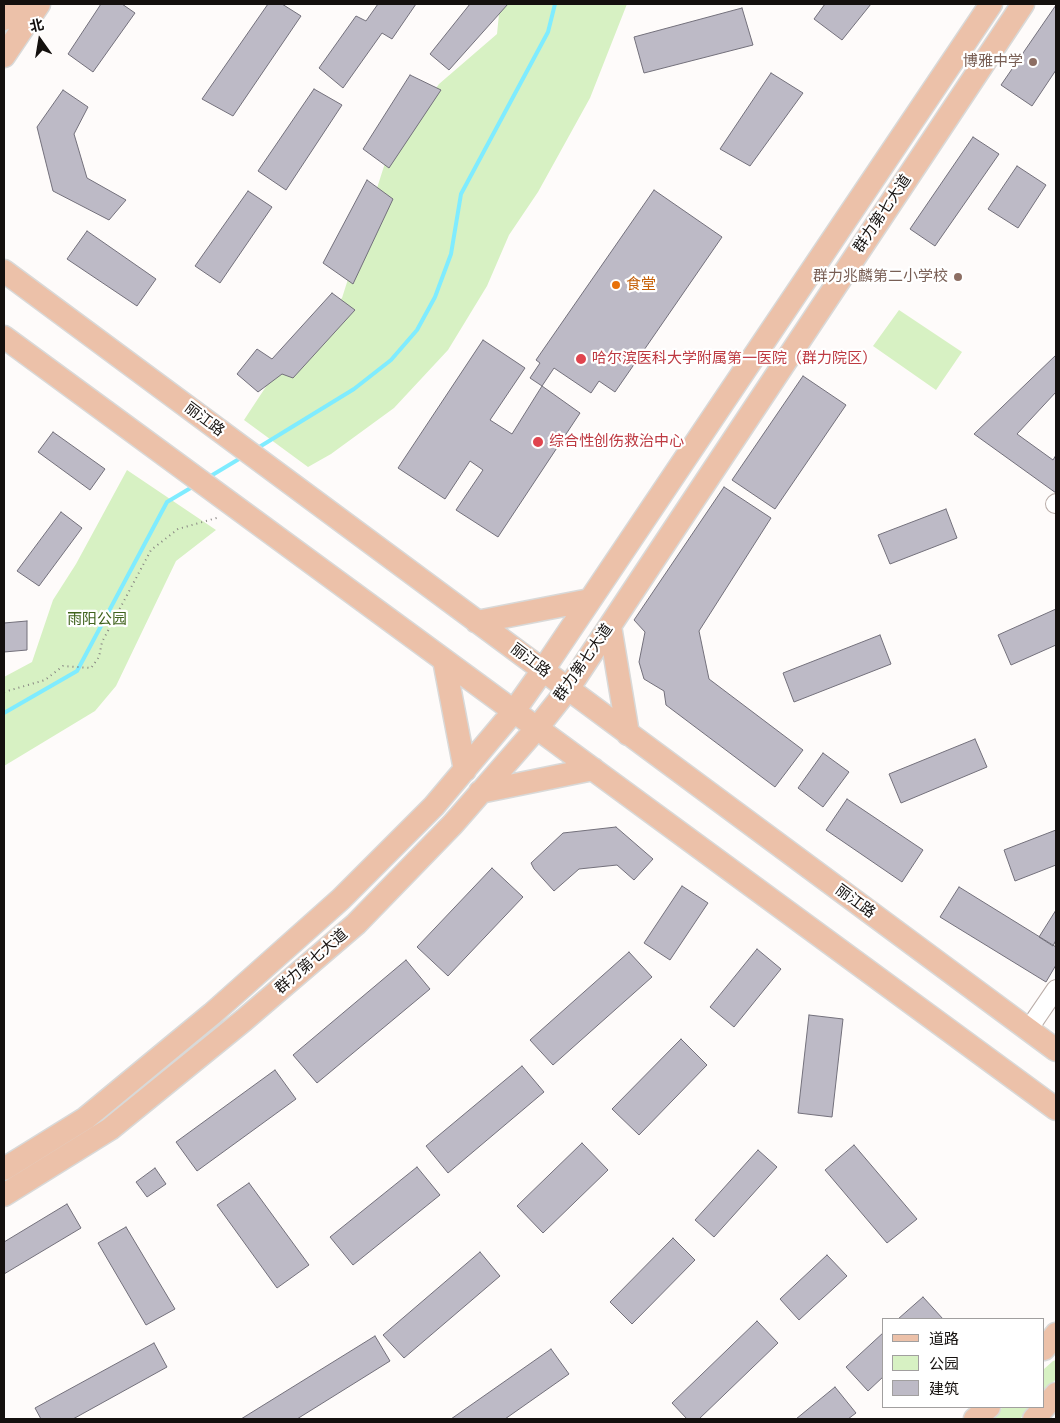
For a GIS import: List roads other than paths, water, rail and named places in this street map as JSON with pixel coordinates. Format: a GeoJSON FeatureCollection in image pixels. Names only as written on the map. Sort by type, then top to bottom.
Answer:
{"type":"FeatureCollection","features":[{"type":"Feature","properties":{"kind":"main road"},"geometry":{"type":"LineString","coordinates":[[4,19],[14,4]]}},
{"type":"Feature","properties":{"kind":"main road"},"geometry":{"type":"LineString","coordinates":[[4,56],[39,4]]}},
{"type":"Feature","properties":{"kind":"main road","name":"群力第七大道"},"geometry":{"type":"LineString","coordinates":[[4,1169],[86,1118],[212,1014],[341,899],[434,806],[465,770],[514,711],[543,670],[991,4]]}},
{"type":"Feature","properties":{"kind":"main road","name":"群力第七大道"},"geometry":{"type":"LineString","coordinates":[[4,1195],[110,1129],[244,1020],[356,924],[453,824],[536,728],[568,689],[1023,4]]}},
{"type":"Feature","properties":{"kind":"main road","name":"丽江路"},"geometry":{"type":"LineString","coordinates":[[4,271],[1056,1050]]}},
{"type":"Feature","properties":{"kind":"main road"},"geometry":{"type":"LineString","coordinates":[[4,337],[1056,1109]]}},
{"type":"Feature","properties":{"kind":"main road"},"geometry":{"type":"LineString","coordinates":[[477,622],[590,600]]}},
{"type":"Feature","properties":{"kind":"main road"},"geometry":{"type":"LineString","coordinates":[[610,626],[628,734]]}},
{"type":"Feature","properties":{"kind":"main road"},"geometry":{"type":"LineString","coordinates":[[444,660],[465,770]]}},
{"type":"Feature","properties":{"kind":"main road"},"geometry":{"type":"LineString","coordinates":[[480,792],[593,769]]}},
{"type":"Feature","properties":{"kind":"main road"},"geometry":{"type":"LineString","coordinates":[[1045,1347],[1056,1334]]}},
{"type":"Feature","properties":{"kind":"main road"},"geometry":{"type":"LineString","coordinates":[[1045,1406],[1056,1394]]}},
{"type":"Feature","properties":{"kind":"main road"},"geometry":{"type":"LineString","coordinates":[[976,1419],[988,1408]]}},
{"type":"Feature","properties":{"kind":"main road"},"geometry":{"type":"LineString","coordinates":[[1034,1419],[1044,1408]]}},
{"type":"Feature","properties":{"kind":"street"},"geometry":{"type":"LineString","coordinates":[[1028,1030],[1056,989]]}},
{"type":"Feature","properties":{"kind":"waterway"},"geometry":{"type":"LineString","coordinates":[[256,449],[354,389],[391,360],[417,330],[435,297],[451,254],[461,194],[548,32],[555,4]]}},
{"type":"Feature","properties":{"kind":"waterway"},"geometry":{"type":"LineString","coordinates":[[209,477],[244,456]]}},
{"type":"Feature","properties":{"kind":"waterway"},"geometry":{"type":"LineString","coordinates":[[4,713],[77,671],[167,502],[194,486]]}},
{"type":"Feature","properties":{"kind":"place","name":"博雅中学"},"geometry":{"type":"Point","coordinates":[1033,62]}},
{"type":"Feature","properties":{"kind":"place","name":"群力兆麟第二小学校"},"geometry":{"type":"Point","coordinates":[958,277]}},
{"type":"Feature","properties":{"kind":"place","name":"食堂"},"geometry":{"type":"Point","coordinates":[616,285]}},
{"type":"Feature","properties":{"kind":"place","name":"哈尔滨医科大学附属第一医院（群力院区）"},"geometry":{"type":"Point","coordinates":[581,359]}},
{"type":"Feature","properties":{"kind":"place","name":"综合性创伤救治中心"},"geometry":{"type":"Point","coordinates":[538,442]}},
{"type":"Feature","properties":{"kind":"park label","name":"雨阳公园"},"geometry":{"type":"Point","coordinates":[97,620]}}]}
